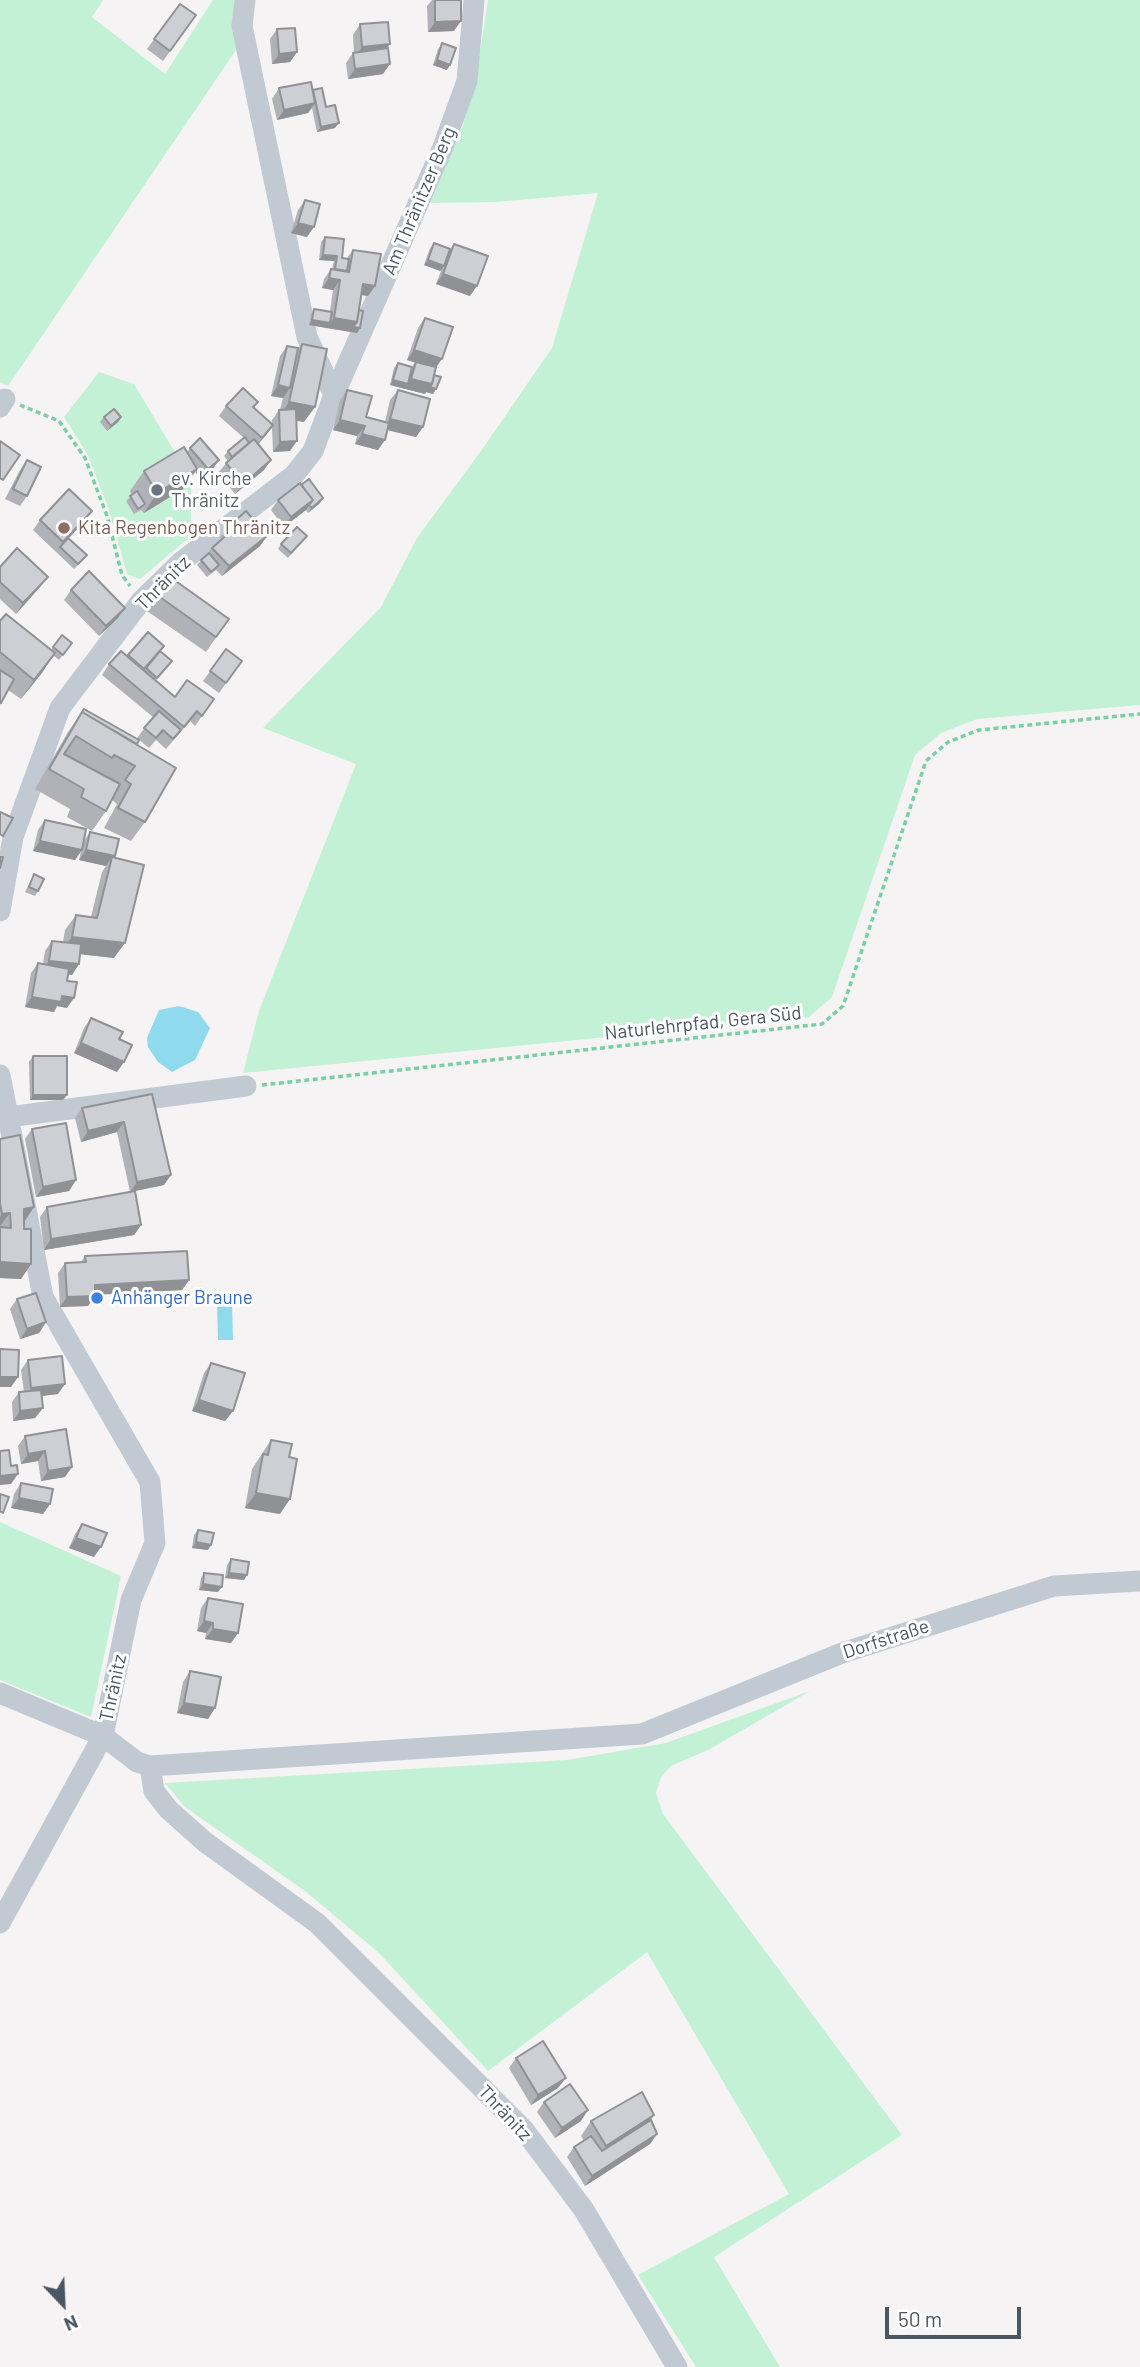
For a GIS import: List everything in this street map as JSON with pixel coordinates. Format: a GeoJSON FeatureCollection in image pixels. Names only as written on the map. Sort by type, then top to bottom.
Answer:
{"type":"FeatureCollection","features":[{"type":"Feature","properties":{"kind":"street"},"geometry":{"type":"LineString","coordinates":[[245,0],[242,26],[307,337],[334,395]]}},
{"type":"Feature","properties":{"kind":"street","name":"Am Thränitzer Berg"},"geometry":{"type":"LineString","coordinates":[[334,395],[443,147],[467,81],[474,0]]}},
{"type":"Feature","properties":{"kind":"street","name":"Thränitz"},"geometry":{"type":"LineString","coordinates":[[0,911],[13,837],[60,708],[141,601],[181,562],[294,475],[313,451],[334,395]]}},
{"type":"Feature","properties":{"kind":"street","name":"Thränitz"},"geometry":{"type":"LineString","coordinates":[[0,1075],[4,1116],[43,1297],[150,1482],[155,1543],[131,1601],[103,1736],[137,1762],[150,1766],[154,1791],[169,1810],[205,1842],[317,1923],[524,2130],[584,2210],[677,2367]]}},
{"type":"Feature","properties":{"kind":"street"},"geometry":{"type":"LineString","coordinates":[[4,1116],[246,1086]]}},
{"type":"Feature","properties":{"kind":"street","name":"Dorfstraße"},"geometry":{"type":"LineString","coordinates":[[150,1766],[642,1734],[842,1653],[1054,1586],[1140,1581]]}},
{"type":"Feature","properties":{"kind":"street"},"geometry":{"type":"LineString","coordinates":[[0,1693],[103,1736],[0,1923]]}},
{"type":"Feature","properties":{"kind":"path"},"geometry":{"type":"LineString","coordinates":[[3,403],[59,421],[85,458],[107,516],[122,575],[141,601]]}},
{"type":"Feature","properties":{"kind":"path","name":"Naturlehrpfad, Gera Süd"},"geometry":{"type":"LineString","coordinates":[[246,1086],[822,1024],[843,1006],[926,761],[948,741],[979,730],[1140,714]]}},
{"type":"Feature","properties":{"kind":"green space"},"geometry":{"type":"Polygon","coordinates":[[[0,0],[103,0],[92,17],[165,74],[213,0],[237,0],[238,47],[8,386],[0,382],[0,0]]]}},
{"type":"Feature","properties":{"kind":"green space"},"geometry":{"type":"Polygon","coordinates":[[[488,0],[1140,0],[1140,705],[977,719],[941,733],[915,755],[832,997],[809,1017],[243,1073],[259,1011],[356,764],[263,728],[381,607],[417,538],[552,348],[598,193],[495,202],[430,203],[463,125],[478,66],[488,0]]]}},
{"type":"Feature","properties":{"kind":"green space"},"geometry":{"type":"Polygon","coordinates":[[[99,372],[134,384],[191,479],[191,536],[140,579],[127,574],[109,510],[88,455],[64,417],[99,372]]]}},
{"type":"Feature","properties":{"kind":"green space"},"geometry":{"type":"Polygon","coordinates":[[[0,1522],[121,1576],[91,1717],[0,1680],[0,1522]]]}},
{"type":"Feature","properties":{"kind":"green space"},"geometry":{"type":"Polygon","coordinates":[[[810,1691],[710,1749],[671,1766],[661,1777],[656,1793],[663,1814],[902,2135],[714,2257],[780,2367],[696,2367],[638,2275],[789,2194],[647,1952],[488,2071],[378,1952],[305,1891],[185,1807],[165,1783],[567,1760],[666,1743],[810,1691]]]}},
{"type":"Feature","properties":{"kind":"water"},"geometry":{"type":"Polygon","coordinates":[[[179,1006],[198,1012],[210,1028],[195,1060],[172,1072],[158,1062],[148,1047],[147,1038],[159,1010],[179,1006]]]}},
{"type":"Feature","properties":{"kind":"water"},"geometry":{"type":"Polygon","coordinates":[[[232,1303],[233,1340],[218,1340],[217,1304],[232,1303]]]}},
{"type":"Feature","properties":{"kind":"building"},"geometry":{"type":"Polygon","coordinates":[[[435,0],[461,0],[461,21],[435,22],[435,0]]]}},
{"type":"Feature","properties":{"kind":"building"},"geometry":{"type":"Polygon","coordinates":[[[180,4],[196,15],[170,51],[154,39],[180,4]]]}},
{"type":"Feature","properties":{"kind":"building"},"geometry":{"type":"Polygon","coordinates":[[[388,22],[390,44],[362,47],[360,24],[388,22]]]}},
{"type":"Feature","properties":{"kind":"building"},"geometry":{"type":"Polygon","coordinates":[[[295,28],[297,52],[279,54],[277,29],[295,28]]]}},
{"type":"Feature","properties":{"kind":"building"},"geometry":{"type":"Polygon","coordinates":[[[442,43],[456,48],[450,65],[437,60],[442,43]]]}},
{"type":"Feature","properties":{"kind":"building"},"geometry":{"type":"Polygon","coordinates":[[[388,48],[390,64],[355,69],[353,53],[388,48]]]}},
{"type":"Feature","properties":{"kind":"building"},"geometry":{"type":"Polygon","coordinates":[[[311,82],[315,103],[284,110],[279,88],[311,82]]]}},
{"type":"Feature","properties":{"kind":"building"},"geometry":{"type":"Polygon","coordinates":[[[322,88],[326,107],[335,105],[339,123],[321,127],[313,90],[322,88]]]}},
{"type":"Feature","properties":{"kind":"building"},"geometry":{"type":"Polygon","coordinates":[[[305,200],[320,204],[314,227],[298,223],[305,200]]]}},
{"type":"Feature","properties":{"kind":"building"},"geometry":{"type":"Polygon","coordinates":[[[325,237],[344,239],[342,258],[349,259],[347,271],[335,269],[337,256],[323,255],[325,237]]]}},
{"type":"Feature","properties":{"kind":"building"},"geometry":{"type":"Polygon","coordinates":[[[434,243],[450,249],[444,266],[428,260],[434,243]]]}},
{"type":"Feature","properties":{"kind":"building"},"geometry":{"type":"Polygon","coordinates":[[[454,244],[488,256],[477,286],[443,274],[454,244]]]}},
{"type":"Feature","properties":{"kind":"building"},"geometry":{"type":"Polygon","coordinates":[[[353,250],[381,254],[375,286],[363,284],[357,322],[334,318],[340,280],[329,278],[331,269],[349,272],[353,250]]]}},
{"type":"Feature","properties":{"kind":"building"},"geometry":{"type":"Polygon","coordinates":[[[314,309],[332,312],[330,323],[312,320],[314,309]]]}},
{"type":"Feature","properties":{"kind":"building"},"geometry":{"type":"Polygon","coordinates":[[[359,310],[363,311],[360,328],[353,327],[357,322],[359,310]]]}},
{"type":"Feature","properties":{"kind":"building"},"geometry":{"type":"Polygon","coordinates":[[[425,318],[453,327],[442,359],[414,350],[425,318]]]}},
{"type":"Feature","properties":{"kind":"building"},"geometry":{"type":"Polygon","coordinates":[[[302,344],[327,349],[315,407],[289,402],[302,344]]]}},
{"type":"Feature","properties":{"kind":"building"},"geometry":{"type":"Polygon","coordinates":[[[287,346],[298,348],[290,388],[278,385],[287,346]]]}},
{"type":"Feature","properties":{"kind":"building"},"geometry":{"type":"Polygon","coordinates":[[[416,362],[436,367],[432,384],[411,379],[416,362]]]}},
{"type":"Feature","properties":{"kind":"building"},"geometry":{"type":"Polygon","coordinates":[[[398,363],[412,367],[408,384],[393,380],[398,363]]]}},
{"type":"Feature","properties":{"kind":"building"},"geometry":{"type":"Polygon","coordinates":[[[434,375],[441,377],[436,389],[430,387],[434,375]]]}},
{"type":"Feature","properties":{"kind":"building"},"geometry":{"type":"Polygon","coordinates":[[[243,388],[258,402],[253,407],[273,425],[262,438],[226,406],[243,388]]]}},
{"type":"Feature","properties":{"kind":"building"},"geometry":{"type":"Polygon","coordinates":[[[347,390],[372,396],[366,417],[389,423],[385,440],[362,434],[365,426],[340,420],[347,390]]]}},
{"type":"Feature","properties":{"kind":"building"},"geometry":{"type":"Polygon","coordinates":[[[398,390],[430,399],[423,427],[390,419],[398,390]]]}},
{"type":"Feature","properties":{"kind":"building"},"geometry":{"type":"Polygon","coordinates":[[[114,409],[121,417],[111,426],[104,417],[114,409]]]}},
{"type":"Feature","properties":{"kind":"building"},"geometry":{"type":"Polygon","coordinates":[[[296,409],[297,441],[280,442],[279,410],[296,409]]]}},
{"type":"Feature","properties":{"kind":"building"},"geometry":{"type":"Polygon","coordinates":[[[245,437],[249,443],[232,457],[228,451],[245,437]]]}},
{"type":"Feature","properties":{"kind":"building"},"geometry":{"type":"Polygon","coordinates":[[[200,438],[219,460],[208,469],[190,448],[200,438]]]}},
{"type":"Feature","properties":{"kind":"building"},"geometry":{"type":"Polygon","coordinates":[[[254,439],[271,460],[243,484],[226,463],[254,439]]]}},
{"type":"Feature","properties":{"kind":"building"},"geometry":{"type":"Polygon","coordinates":[[[0,441],[20,455],[3,480],[0,478],[0,441]]]}},
{"type":"Feature","properties":{"kind":"building"},"geometry":{"type":"Polygon","coordinates":[[[184,447],[197,469],[157,493],[144,471],[184,447]]]}},
{"type":"Feature","properties":{"kind":"building"},"geometry":{"type":"Polygon","coordinates":[[[27,460],[41,467],[27,496],[13,489],[27,460]]]}},
{"type":"Feature","properties":{"kind":"building"},"geometry":{"type":"Polygon","coordinates":[[[309,479],[323,498],[312,508],[309,505],[313,500],[301,485],[309,479]]]}},
{"type":"Feature","properties":{"kind":"building"},"geometry":{"type":"Polygon","coordinates":[[[300,483],[313,500],[291,517],[278,500],[300,483]]]}},
{"type":"Feature","properties":{"kind":"building"},"geometry":{"type":"Polygon","coordinates":[[[69,489],[92,511],[63,542],[40,520],[69,489]]]}},
{"type":"Feature","properties":{"kind":"building"},"geometry":{"type":"Polygon","coordinates":[[[137,491],[145,504],[138,509],[130,496],[137,491]]]}},
{"type":"Feature","properties":{"kind":"building"},"geometry":{"type":"Polygon","coordinates":[[[246,511],[267,536],[229,566],[212,548],[230,532],[227,528],[246,511]]]}},
{"type":"Feature","properties":{"kind":"building"},"geometry":{"type":"Polygon","coordinates":[[[297,527],[307,536],[291,553],[281,544],[297,527]]]}},
{"type":"Feature","properties":{"kind":"building"},"geometry":{"type":"Polygon","coordinates":[[[68,538],[87,555],[78,564],[60,547],[68,538]]]}},
{"type":"Feature","properties":{"kind":"building"},"geometry":{"type":"Polygon","coordinates":[[[17,548],[48,577],[23,603],[0,582],[0,567],[17,548]]]}},
{"type":"Feature","properties":{"kind":"building"},"geometry":{"type":"Polygon","coordinates":[[[209,553],[219,565],[211,572],[201,560],[209,553]]]}},
{"type":"Feature","properties":{"kind":"building"},"geometry":{"type":"Polygon","coordinates":[[[89,571],[125,608],[106,626],[71,590],[89,571]]]}},
{"type":"Feature","properties":{"kind":"building"},"geometry":{"type":"Polygon","coordinates":[[[170,577],[229,619],[216,637],[157,595],[170,577]]]}},
{"type":"Feature","properties":{"kind":"building"},"geometry":{"type":"Polygon","coordinates":[[[6,614],[55,653],[34,680],[0,652],[0,621],[6,614]]]}},
{"type":"Feature","properties":{"kind":"building"},"geometry":{"type":"Polygon","coordinates":[[[148,632],[164,646],[144,669],[128,655],[148,632]]]}},
{"type":"Feature","properties":{"kind":"building"},"geometry":{"type":"Polygon","coordinates":[[[62,635],[72,643],[63,655],[53,647],[62,635]]]}},
{"type":"Feature","properties":{"kind":"building"},"geometry":{"type":"Polygon","coordinates":[[[226,649],[242,661],[226,683],[210,671],[226,649]]]}},
{"type":"Feature","properties":{"kind":"building"},"geometry":{"type":"Polygon","coordinates":[[[121,651],[175,697],[187,680],[214,699],[202,716],[197,711],[184,727],[109,664],[121,651]]]}},
{"type":"Feature","properties":{"kind":"building"},"geometry":{"type":"Polygon","coordinates":[[[160,651],[172,661],[157,678],[146,668],[160,651]]]}},
{"type":"Feature","properties":{"kind":"building"},"geometry":{"type":"Polygon","coordinates":[[[0,670],[14,679],[1,703],[0,702],[0,670]]]}},
{"type":"Feature","properties":{"kind":"building"},"geometry":{"type":"Polygon","coordinates":[[[84,709],[139,740],[137,744],[82,712],[84,709]]]}},
{"type":"Feature","properties":{"kind":"building"},"geometry":{"type":"Polygon","coordinates":[[[159,711],[181,730],[173,739],[163,730],[156,738],[144,728],[159,711]]]}},
{"type":"Feature","properties":{"kind":"building"},"geometry":{"type":"Polygon","coordinates":[[[82,712],[176,768],[145,822],[118,808],[131,784],[125,780],[135,766],[114,755],[112,758],[76,736],[64,754],[120,784],[106,811],[81,797],[84,789],[49,769],[82,712]]]}},
{"type":"Feature","properties":{"kind":"building"},"geometry":{"type":"Polygon","coordinates":[[[0,812],[13,818],[3,836],[0,834],[0,812]]]}},
{"type":"Feature","properties":{"kind":"building"},"geometry":{"type":"Polygon","coordinates":[[[45,820],[86,829],[82,850],[40,841],[45,820]]]}},
{"type":"Feature","properties":{"kind":"building"},"geometry":{"type":"Polygon","coordinates":[[[90,832],[119,839],[115,856],[86,850],[90,832]]]}},
{"type":"Feature","properties":{"kind":"building"},"geometry":{"type":"Polygon","coordinates":[[[112,857],[144,865],[125,943],[72,937],[76,915],[97,918],[112,857]]]}},
{"type":"Feature","properties":{"kind":"building"},"geometry":{"type":"Polygon","coordinates":[[[34,874],[44,879],[38,891],[29,887],[34,874]]]}},
{"type":"Feature","properties":{"kind":"building"},"geometry":{"type":"Polygon","coordinates":[[[52,941],[81,944],[79,964],[49,961],[52,941]]]}},
{"type":"Feature","properties":{"kind":"building"},"geometry":{"type":"Polygon","coordinates":[[[38,963],[69,969],[67,981],[77,982],[74,998],[62,996],[61,1002],[32,997],[38,963]]]}},
{"type":"Feature","properties":{"kind":"building"},"geometry":{"type":"Polygon","coordinates":[[[91,1018],[123,1032],[119,1039],[132,1045],[124,1062],[81,1043],[91,1018]]]}},
{"type":"Feature","properties":{"kind":"building"},"geometry":{"type":"Polygon","coordinates":[[[33,1056],[67,1056],[67,1095],[33,1095],[33,1056]]]}},
{"type":"Feature","properties":{"kind":"building"},"geometry":{"type":"Polygon","coordinates":[[[152,1094],[171,1175],[137,1182],[124,1122],[88,1131],[82,1108],[152,1094]]]}},
{"type":"Feature","properties":{"kind":"building"},"geometry":{"type":"Polygon","coordinates":[[[66,1123],[76,1180],[43,1187],[32,1129],[66,1123]]]}},
{"type":"Feature","properties":{"kind":"building"},"geometry":{"type":"Polygon","coordinates":[[[20,1135],[34,1207],[24,1209],[24,1229],[31,1229],[31,1264],[0,1262],[0,1227],[11,1228],[10,1213],[2,1214],[0,1203],[0,1139],[20,1135]]]}},
{"type":"Feature","properties":{"kind":"building"},"geometry":{"type":"Polygon","coordinates":[[[135,1191],[141,1225],[51,1239],[47,1207],[135,1191]]]}},
{"type":"Feature","properties":{"kind":"building"},"geometry":{"type":"Polygon","coordinates":[[[187,1251],[189,1280],[95,1285],[95,1296],[67,1297],[65,1263],[86,1262],[85,1256],[187,1251]]]}},
{"type":"Feature","properties":{"kind":"building"},"geometry":{"type":"Polygon","coordinates":[[[36,1293],[46,1322],[27,1329],[17,1299],[36,1293]]]}},
{"type":"Feature","properties":{"kind":"building"},"geometry":{"type":"Polygon","coordinates":[[[0,1349],[19,1350],[18,1377],[0,1377],[0,1349]]]}},
{"type":"Feature","properties":{"kind":"building"},"geometry":{"type":"Polygon","coordinates":[[[62,1356],[65,1384],[31,1388],[28,1360],[62,1356]]]}},
{"type":"Feature","properties":{"kind":"building"},"geometry":{"type":"Polygon","coordinates":[[[211,1363],[245,1373],[233,1411],[199,1400],[211,1363]]]}},
{"type":"Feature","properties":{"kind":"building"},"geometry":{"type":"Polygon","coordinates":[[[41,1390],[43,1408],[20,1411],[19,1392],[41,1390]]]}},
{"type":"Feature","properties":{"kind":"building"},"geometry":{"type":"Polygon","coordinates":[[[66,1429],[72,1467],[48,1471],[45,1451],[28,1454],[25,1436],[66,1429]]]}},
{"type":"Feature","properties":{"kind":"building"},"geometry":{"type":"Polygon","coordinates":[[[271,1440],[292,1444],[289,1457],[297,1459],[290,1499],[256,1493],[263,1454],[268,1455],[271,1440]]]}},
{"type":"Feature","properties":{"kind":"building"},"geometry":{"type":"Polygon","coordinates":[[[9,1450],[11,1466],[17,1465],[18,1474],[0,1476],[0,1451],[9,1450]]]}},
{"type":"Feature","properties":{"kind":"building"},"geometry":{"type":"Polygon","coordinates":[[[21,1483],[53,1489],[50,1504],[19,1498],[21,1483]]]}},
{"type":"Feature","properties":{"kind":"building"},"geometry":{"type":"Polygon","coordinates":[[[0,1494],[9,1497],[3,1513],[0,1511],[0,1494]]]}},
{"type":"Feature","properties":{"kind":"building"},"geometry":{"type":"Polygon","coordinates":[[[82,1524],[107,1533],[101,1547],[76,1538],[82,1524]]]}},
{"type":"Feature","properties":{"kind":"building"},"geometry":{"type":"Polygon","coordinates":[[[198,1530],[214,1533],[211,1545],[196,1542],[198,1530]]]}},
{"type":"Feature","properties":{"kind":"building"},"geometry":{"type":"Polygon","coordinates":[[[231,1559],[249,1562],[247,1575],[229,1573],[231,1559]]]}},
{"type":"Feature","properties":{"kind":"building"},"geometry":{"type":"Polygon","coordinates":[[[204,1573],[223,1575],[222,1587],[203,1584],[204,1573]]]}},
{"type":"Feature","properties":{"kind":"building"},"geometry":{"type":"Polygon","coordinates":[[[208,1598],[243,1604],[238,1633],[213,1629],[213,1623],[204,1621],[208,1598]]]}},
{"type":"Feature","properties":{"kind":"building"},"geometry":{"type":"Polygon","coordinates":[[[190,1671],[221,1677],[215,1708],[184,1703],[190,1671]]]}},
{"type":"Feature","properties":{"kind":"building"},"geometry":{"type":"Polygon","coordinates":[[[543,2041],[566,2078],[538,2095],[516,2058],[543,2041]]]}},
{"type":"Feature","properties":{"kind":"building"},"geometry":{"type":"Polygon","coordinates":[[[570,2084],[588,2110],[562,2128],[544,2102],[570,2084]]]}},
{"type":"Feature","properties":{"kind":"building"},"geometry":{"type":"Polygon","coordinates":[[[642,2092],[654,2115],[606,2146],[591,2121],[642,2092]]]}},
{"type":"Feature","properties":{"kind":"building"},"geometry":{"type":"Polygon","coordinates":[[[651,2120],[657,2134],[592,2176],[574,2147],[591,2136],[602,2151],[651,2120]]]}},
{"type":"Feature","properties":{"kind":"place","name":"ev. Kirche Thränitz"},"geometry":{"type":"Point","coordinates":[157,490]}},
{"type":"Feature","properties":{"kind":"place","name":"Kita Regenbogen Thränitz"},"geometry":{"type":"Point","coordinates":[64,528]}},
{"type":"Feature","properties":{"kind":"place","name":"Anhänger Braune"},"geometry":{"type":"Point","coordinates":[97,1298]}}]}
